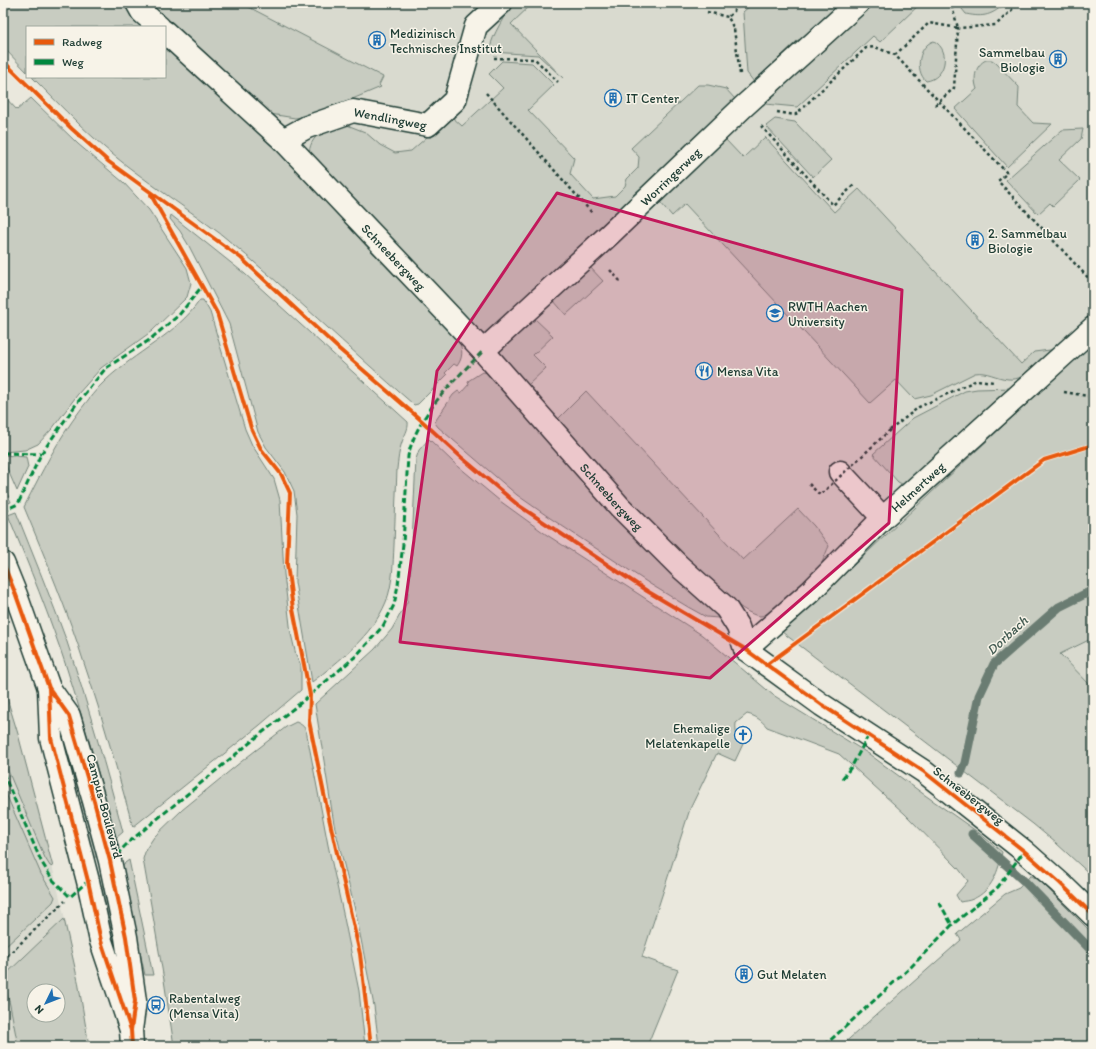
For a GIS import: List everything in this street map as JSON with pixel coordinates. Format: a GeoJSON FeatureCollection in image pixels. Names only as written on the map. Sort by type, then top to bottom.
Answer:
{"type":"FeatureCollection","features":[{"type":"Feature","properties":{"kind":"street"},"geometry":{"type":"LineString","coordinates":[[137,3],[142,12],[158,26]]}},
{"type":"Feature","properties":{"kind":"street","name":"Wendlingweg"},"geometry":{"type":"LineString","coordinates":[[283,140],[307,127],[353,111],[428,125],[455,100],[476,26],[501,3]]}},
{"type":"Feature","properties":{"kind":"street","name":"Worringerweg"},"geometry":{"type":"LineString","coordinates":[[483,351],[610,234],[748,102],[858,3]]}},
{"type":"Feature","properties":{"kind":"street","name":"Schneebergweg"},"geometry":{"type":"LineString","coordinates":[[166,33],[283,140],[483,351],[620,507],[679,566],[726,608],[738,627],[745,649],[829,709],[923,771],[1024,851],[1093,915]]}},
{"type":"Feature","properties":{"kind":"street","name":"Helmertweg"},"geometry":{"type":"LineString","coordinates":[[745,649],[810,592],[883,518],[1093,328]]}},
{"type":"Feature","properties":{"kind":"street"},"geometry":{"type":"LineString","coordinates":[[840,472],[883,518]]}},
{"type":"Feature","properties":{"kind":"street","name":"Campus-Boulevard"},"geometry":{"type":"LineString","coordinates":[[3,563],[49,688],[69,716],[94,801],[110,861],[126,937],[135,1001],[131,1038]]}},
{"type":"Feature","properties":{"kind":"path"},"geometry":{"type":"LineString","coordinates":[[728,17],[742,3]]}},
{"type":"Feature","properties":{"kind":"path"},"geometry":{"type":"LineString","coordinates":[[935,106],[954,88],[958,28],[951,3]]}},
{"type":"Feature","properties":{"kind":"path"},"geometry":{"type":"LineString","coordinates":[[895,55],[929,22],[958,28],[996,25],[1019,3]]}},
{"type":"Feature","properties":{"kind":"path"},"geometry":{"type":"LineString","coordinates":[[707,12],[728,17]]}},
{"type":"Feature","properties":{"kind":"path"},"geometry":{"type":"LineString","coordinates":[[728,17],[734,29],[741,85],[748,102],[833,205],[854,185]]}},
{"type":"Feature","properties":{"kind":"path"},"geometry":{"type":"LineString","coordinates":[[748,102],[795,115],[866,48],[875,47],[895,55],[1007,173],[998,181],[1093,283]]}},
{"type":"Feature","properties":{"kind":"path"},"geometry":{"type":"LineString","coordinates":[[466,63],[535,59],[558,82]]}},
{"type":"Feature","properties":{"kind":"path"},"geometry":{"type":"LineString","coordinates":[[466,63],[610,234]]}},
{"type":"Feature","properties":{"kind":"path"},"geometry":{"type":"LineString","coordinates":[[809,484],[820,495],[890,430],[919,407],[977,380],[1032,384]]}},
{"type":"Feature","properties":{"kind":"path"},"geometry":{"type":"LineString","coordinates":[[3,960],[57,909]]}},
{"type":"Feature","properties":{"kind":"path"},"geometry":{"type":"LineString","coordinates":[[3,1026],[7,1046]]}},
{"type":"Feature","properties":{"kind":"highlighted area"},"geometry":{"type":"Polygon","coordinates":[[[557,193],[902,290],[889,523],[710,678],[400,642],[437,371],[557,193]]]}},
{"type":"Feature","properties":{"kind":"shaded area"},"geometry":{"type":"Polygon","coordinates":[[[3,3],[127,3],[146,26],[26,26],[26,71],[3,47],[3,3]]]}},
{"type":"Feature","properties":{"kind":"shaded area"},"geometry":{"type":"Polygon","coordinates":[[[146,3],[241,3],[383,77],[379,85],[381,87],[312,116],[295,118],[270,114],[208,55],[146,3]]]}},
{"type":"Feature","properties":{"kind":"shaded area","name":"RWTH Aachen University"},"geometry":{"type":"Polygon","coordinates":[[[165,3],[1093,3],[1093,342],[782,632],[721,593],[652,525],[496,354],[165,3]]]}},
{"type":"Feature","properties":{"kind":"shaded area"},"geometry":{"type":"Polygon","coordinates":[[[511,3],[533,3],[511,24],[563,78],[538,55],[492,52],[491,42],[511,3]]]}},
{"type":"Feature","properties":{"kind":"shaded area"},"geometry":{"type":"Polygon","coordinates":[[[753,3],[843,3],[806,38],[798,40],[754,82],[747,73],[743,12],[753,3]]]}},
{"type":"Feature","properties":{"kind":"shaded area"},"geometry":{"type":"Polygon","coordinates":[[[871,3],[921,3],[880,42],[873,36],[797,107],[765,104],[871,3]]]}},
{"type":"Feature","properties":{"kind":"shaded area"},"geometry":{"type":"Polygon","coordinates":[[[961,3],[1006,3],[992,13],[978,16],[966,14],[962,9],[961,3]]]}},
{"type":"Feature","properties":{"kind":"shaded area"},"geometry":{"type":"Polygon","coordinates":[[[934,41],[943,51],[944,64],[938,75],[933,79],[926,81],[920,71],[920,58],[925,47],[934,41]]]}},
{"type":"Feature","properties":{"kind":"shaded area"},"geometry":{"type":"Polygon","coordinates":[[[166,44],[286,157],[369,249],[459,341],[462,354],[459,363],[457,366],[454,364],[445,373],[447,375],[418,404],[414,405],[271,276],[222,235],[114,156],[78,123],[33,78],[166,78],[166,44]]]}},
{"type":"Feature","properties":{"kind":"shaded area"},"geometry":{"type":"Polygon","coordinates":[[[992,60],[996,63],[1019,87],[1018,107],[1033,123],[1052,124],[1007,167],[955,109],[977,89],[975,77],[977,69],[982,62],[992,60]]]}},
{"type":"Feature","properties":{"kind":"shaded area"},"geometry":{"type":"Polygon","coordinates":[[[502,61],[532,63],[554,85],[528,110],[574,158],[570,174],[593,199],[615,196],[625,186],[627,179],[638,168],[639,157],[631,148],[698,85],[708,85],[726,89],[735,99],[582,244],[558,269],[482,339],[309,156],[312,143],[315,138],[325,131],[342,123],[365,132],[380,145],[395,153],[411,151],[451,116],[462,126],[503,88],[489,74],[502,61]]]}},
{"type":"Feature","properties":{"kind":"shaded area"},"geometry":{"type":"Polygon","coordinates":[[[3,95],[17,110],[31,98],[78,144],[123,182],[149,210],[187,268],[191,283],[187,297],[152,331],[101,368],[78,394],[52,429],[38,444],[25,450],[3,452],[3,95]]]}},
{"type":"Feature","properties":{"kind":"shaded area"},"geometry":{"type":"Polygon","coordinates":[[[775,119],[795,122],[831,160],[813,177],[766,126],[775,119]]]}},
{"type":"Feature","properties":{"kind":"shaded area"},"geometry":{"type":"Polygon","coordinates":[[[1083,129],[1081,139],[1059,160],[1080,180],[1053,206],[1050,203],[1038,214],[1006,180],[1062,130],[1083,129]]]}},
{"type":"Feature","properties":{"kind":"shaded area"},"geometry":{"type":"Polygon","coordinates":[[[765,137],[834,212],[859,189],[1021,364],[1034,352],[1058,349],[1035,369],[1022,377],[1008,379],[984,373],[975,373],[931,395],[914,399],[896,380],[870,403],[685,204],[672,216],[660,202],[725,139],[743,158],[765,137]]]}},
{"type":"Feature","properties":{"kind":"shaded area"},"geometry":{"type":"Polygon","coordinates":[[[171,215],[245,274],[408,422],[407,430],[400,448],[397,469],[393,567],[386,602],[380,614],[364,637],[344,656],[312,682],[295,582],[297,514],[294,491],[285,472],[266,447],[258,432],[229,324],[189,246],[180,231],[170,219],[171,215]]]}},
{"type":"Feature","properties":{"kind":"shaded area"},"geometry":{"type":"Polygon","coordinates":[[[589,266],[603,281],[566,315],[553,300],[589,266]]]}},
{"type":"Feature","properties":{"kind":"shaded area"},"geometry":{"type":"Polygon","coordinates":[[[200,300],[203,300],[210,312],[245,429],[252,445],[274,479],[280,500],[284,574],[291,634],[296,655],[301,665],[301,690],[260,725],[133,827],[92,686],[56,586],[24,507],[57,445],[72,421],[96,391],[129,361],[179,323],[200,300]]]}},
{"type":"Feature","properties":{"kind":"shaded area"},"geometry":{"type":"Polygon","coordinates":[[[534,318],[553,336],[533,355],[546,368],[527,386],[496,354],[534,318]]]}},
{"type":"Feature","properties":{"kind":"shaded area"},"geometry":{"type":"Polygon","coordinates":[[[1093,342],[1093,638],[1060,654],[1093,688],[1093,877],[1033,824],[782,632],[1093,342]]]}},
{"type":"Feature","properties":{"kind":"shaded area"},"geometry":{"type":"Polygon","coordinates":[[[482,372],[490,373],[720,616],[718,618],[706,617],[688,607],[650,584],[550,518],[517,495],[438,427],[435,423],[436,420],[453,395],[458,391],[461,393],[469,384],[468,381],[482,372]]]}},
{"type":"Feature","properties":{"kind":"shaded area"},"geometry":{"type":"Polygon","coordinates":[[[1012,388],[908,484],[898,482],[873,454],[913,418],[965,391],[977,389],[1012,388]]]}},
{"type":"Feature","properties":{"kind":"shaded area"},"geometry":{"type":"Polygon","coordinates":[[[586,391],[743,560],[798,509],[814,526],[829,546],[814,579],[780,606],[765,615],[760,616],[743,609],[718,589],[688,562],[657,530],[557,420],[586,391]]]}},
{"type":"Feature","properties":{"kind":"shaded area"},"geometry":{"type":"Polygon","coordinates":[[[429,439],[453,462],[500,501],[547,535],[702,635],[773,695],[869,754],[979,833],[1002,852],[997,873],[990,885],[980,895],[971,900],[960,902],[956,895],[968,881],[958,868],[905,814],[839,754],[767,727],[763,722],[747,714],[736,723],[737,734],[743,744],[735,761],[717,753],[690,809],[642,957],[678,970],[647,1046],[379,1046],[374,1006],[356,914],[334,824],[315,704],[375,649],[392,629],[407,602],[411,567],[416,459],[419,450],[429,439]]]}},
{"type":"Feature","properties":{"kind":"shaded area"},"geometry":{"type":"Polygon","coordinates":[[[3,455],[26,457],[28,467],[17,491],[3,459],[3,455]]]}},
{"type":"Feature","properties":{"kind":"shaded area"},"geometry":{"type":"Polygon","coordinates":[[[3,484],[11,502],[3,505],[3,484]]]}},
{"type":"Feature","properties":{"kind":"shaded area"},"geometry":{"type":"Polygon","coordinates":[[[16,512],[67,642],[82,689],[123,832],[116,838],[93,754],[67,669],[8,515],[16,512]]]}},
{"type":"Feature","properties":{"kind":"shaded area"},"geometry":{"type":"Polygon","coordinates":[[[1093,638],[1093,688],[1060,654],[1093,638]]]}},
{"type":"Feature","properties":{"kind":"shaded area"},"geometry":{"type":"Polygon","coordinates":[[[3,685],[38,807],[65,919],[78,981],[89,1046],[3,1046],[3,685]]]}},
{"type":"Feature","properties":{"kind":"shaded area"},"geometry":{"type":"Polygon","coordinates":[[[3,685],[18,734],[53,867],[50,866],[45,858],[3,759],[3,685]]]}},
{"type":"Feature","properties":{"kind":"shaded area"},"geometry":{"type":"Polygon","coordinates":[[[296,722],[304,727],[307,734],[328,845],[359,991],[365,1046],[174,1046],[143,859],[146,849],[154,837],[182,810],[286,727],[296,722]]]}},
{"type":"Feature","properties":{"kind":"shaded area"},"geometry":{"type":"Polygon","coordinates":[[[3,787],[41,874],[55,897],[53,902],[3,949],[3,787]]]}},
{"type":"Feature","properties":{"kind":"shaded area"},"geometry":{"type":"Polygon","coordinates":[[[82,802],[84,803],[98,855],[93,859],[80,804],[82,802]]]}},
{"type":"Feature","properties":{"kind":"shaded area"},"geometry":{"type":"Polygon","coordinates":[[[129,860],[153,975],[145,975],[121,866],[129,860]]]}},
{"type":"Feature","properties":{"kind":"shaded area"},"geometry":{"type":"Polygon","coordinates":[[[1030,876],[1041,882],[1093,934],[1093,1046],[841,1046],[961,940],[957,934],[1005,894],[1019,888],[1030,876]]]}},
{"type":"Feature","properties":{"kind":"shaded area"},"geometry":{"type":"Polygon","coordinates":[[[105,884],[116,937],[113,940],[111,939],[99,889],[105,884]]]}},
{"type":"Feature","properties":{"kind":"shaded area"},"geometry":{"type":"Polygon","coordinates":[[[64,919],[78,981],[89,1046],[18,1046],[4,980],[4,976],[64,919]]]}},
{"type":"Feature","properties":{"kind":"waterway","name":"Dorbach"},"geometry":{"type":"LineString","coordinates":[[961,773],[965,763],[979,696],[994,664],[1059,607],[1093,590]]}},
{"type":"Feature","properties":{"kind":"waterway","name":"Dorbach"},"geometry":{"type":"LineString","coordinates":[[972,834],[1025,882],[1093,952]]}},
{"type":"Feature","properties":{"kind":"marked path"},"geometry":{"type":"LineString","coordinates":[[3,511],[18,504],[41,454],[77,403],[106,368],[148,341],[179,315],[203,285]]}},
{"type":"Feature","properties":{"kind":"marked path"},"geometry":{"type":"LineString","coordinates":[[110,861],[129,842],[356,656],[383,626],[394,605],[398,585],[403,544],[408,456],[413,440],[428,412],[438,399],[483,351]]}},
{"type":"Feature","properties":{"kind":"marked path"},"geometry":{"type":"LineString","coordinates":[[3,453],[41,454]]}},
{"type":"Feature","properties":{"kind":"marked path"},"geometry":{"type":"LineString","coordinates":[[842,779],[852,766],[868,736]]}},
{"type":"Feature","properties":{"kind":"marked path"},"geometry":{"type":"LineString","coordinates":[[3,773],[41,861],[52,879],[70,897],[88,881]]}},
{"type":"Feature","properties":{"kind":"marked path"},"geometry":{"type":"LineString","coordinates":[[824,1046],[911,967],[952,925],[998,887],[1024,851]]}},
{"type":"Feature","properties":{"kind":"marked path"},"geometry":{"type":"LineString","coordinates":[[939,902],[952,925]]}},
{"type":"Feature","properties":{"kind":"cycle path"},"geometry":{"type":"LineString","coordinates":[[3,61],[72,129],[109,162],[241,258],[339,349],[461,457],[518,505],[647,591],[745,649],[822,705],[923,771],[1024,851],[1093,915]]}},
{"type":"Feature","properties":{"kind":"cycle path"},"geometry":{"type":"LineString","coordinates":[[151,195],[217,313],[251,428],[261,449],[281,474],[290,493],[287,564],[293,609],[310,695],[309,721],[329,818],[360,954],[371,1046]]}},
{"type":"Feature","properties":{"kind":"cycle path"},"geometry":{"type":"LineString","coordinates":[[766,665],[1044,460],[1093,445]]}},
{"type":"Feature","properties":{"kind":"cycle path"},"geometry":{"type":"LineString","coordinates":[[3,563],[49,688],[69,716],[94,801],[110,861],[126,937],[135,1001],[131,1030]]}},
{"type":"Feature","properties":{"kind":"cycle path"},"geometry":{"type":"LineString","coordinates":[[49,688],[51,738],[88,881],[101,941],[131,1030],[132,1046]]}},
{"type":"Feature","properties":{"kind":"place","name":"Medizinisch Technisches Institut"},"geometry":{"type":"Point","coordinates":[377,40]}},
{"type":"Feature","properties":{"kind":"place","name":"Sammelbau Biologie"},"geometry":{"type":"Point","coordinates":[1058,59]}},
{"type":"Feature","properties":{"kind":"place","name":"IT Center"},"geometry":{"type":"Point","coordinates":[613,98]}},
{"type":"Feature","properties":{"kind":"place","name":"2. Sammelbau Biologie"},"geometry":{"type":"Point","coordinates":[975,240]}},
{"type":"Feature","properties":{"kind":"place","name":"RWTH Aachen University"},"geometry":{"type":"Point","coordinates":[775,313]}},
{"type":"Feature","properties":{"kind":"place","name":"Mensa Vita"},"geometry":{"type":"Point","coordinates":[704,371]}},
{"type":"Feature","properties":{"kind":"place","name":"Ehemalige Melatenkapelle"},"geometry":{"type":"Point","coordinates":[743,735]}},
{"type":"Feature","properties":{"kind":"place","name":"Gut Melaten"},"geometry":{"type":"Point","coordinates":[744,974]}},
{"type":"Feature","properties":{"kind":"place","name":"Rabentalweg (Mensa Vita)"},"geometry":{"type":"Point","coordinates":[156,1005]}}]}
